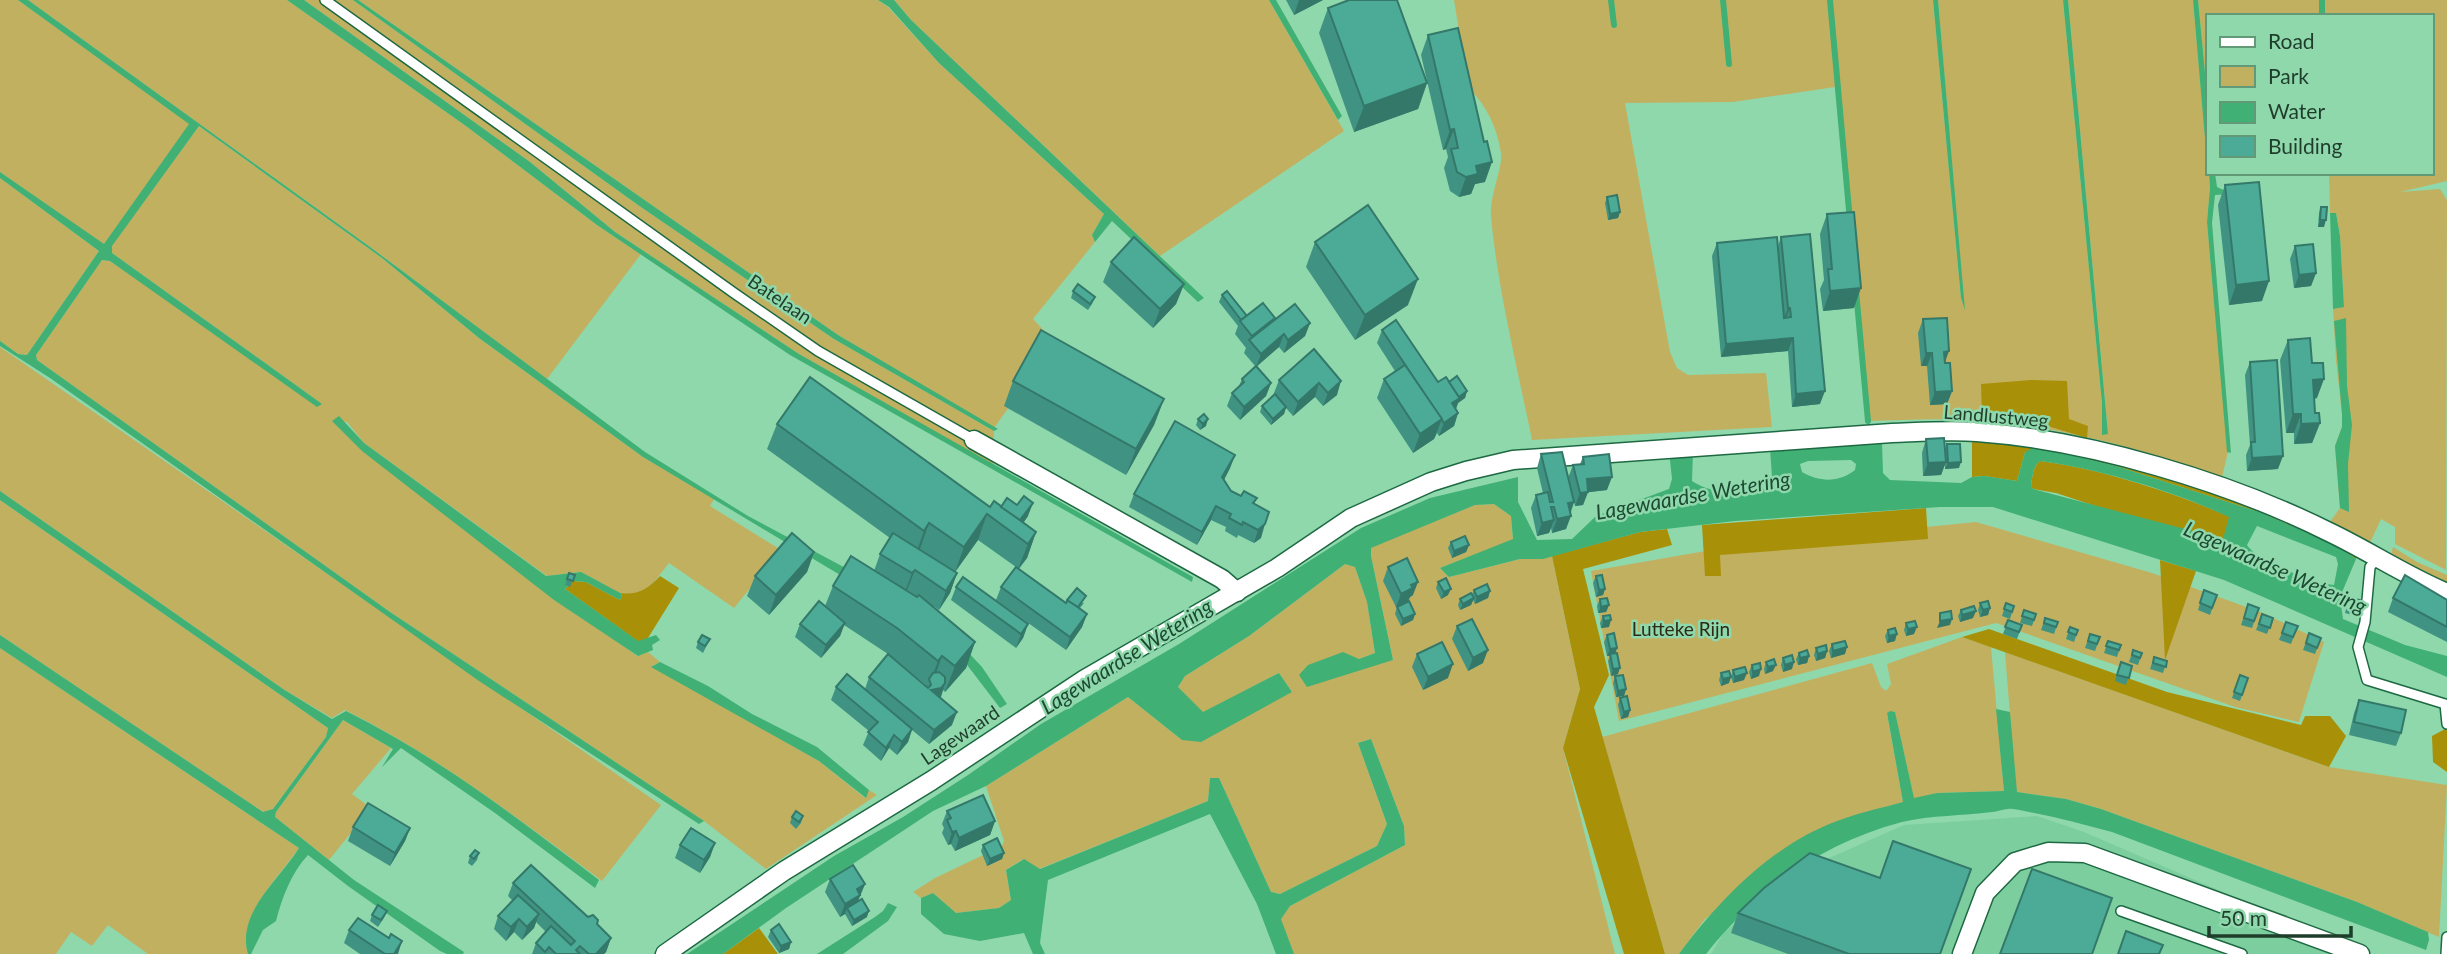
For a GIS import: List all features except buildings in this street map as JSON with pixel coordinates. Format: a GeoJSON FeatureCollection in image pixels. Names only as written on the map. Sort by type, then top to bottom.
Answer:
{"type":"FeatureCollection","features":[{"type":"Feature","properties":{"kind":"street","name":"Landlustweg"},"geometry":{"type":"LineString","coordinates":[[1513,460],[1947,431],[2064,444],[2153,465],[2278,509],[2330,532],[2447,593]]}},
{"type":"Feature","properties":{"kind":"street","name":"Batelaan"},"geometry":{"type":"LineString","coordinates":[[974,440],[1222,579],[1237,592]]}},
{"type":"Feature","properties":{"kind":"street","name":"Lagewaard"},"geometry":{"type":"LineString","coordinates":[[665,954],[784,871],[921,787],[1085,679],[1277,568],[1351,518],[1431,482],[1513,460]]}},
{"type":"Feature","properties":{"kind":"street"},"geometry":{"type":"LineString","coordinates":[[1962,954],[1984,893],[2015,862],[2048,852],[2085,853],[2360,954]]}},
{"type":"Feature","properties":{"kind":"lane","name":"Batelaan"},"geometry":{"type":"LineString","coordinates":[[325,0],[818,351],[974,440]]}},
{"type":"Feature","properties":{"kind":"lane"},"geometry":{"type":"LineString","coordinates":[[2376,558],[2370,568],[2365,622],[2358,647],[2367,680],[2445,704],[2447,724]]}},
{"type":"Feature","properties":{"kind":"lane"},"geometry":{"type":"LineString","coordinates":[[2121,911],[2242,954]]}},
{"type":"Feature","properties":{"kind":"lane"},"geometry":{"type":"LineString","coordinates":[[2446,954],[2447,937]]}},
{"type":"Feature","properties":{"kind":"shaded area"},"geometry":{"type":"Polygon","coordinates":[[[2031,380],[2067,381],[2069,419],[2088,426],[2087,438],[2041,424],[1982,416],[1981,384],[2031,380]]]}},
{"type":"Feature","properties":{"kind":"shaded area"},"geometry":{"type":"Polygon","coordinates":[[[1972,437],[2118,461],[2265,509],[2356,553],[2356,559],[2337,546],[2262,513],[2116,466],[2067,454],[2025,452],[2017,481],[1972,477],[1972,437]]]}},
{"type":"Feature","properties":{"kind":"shaded area"},"geometry":{"type":"Polygon","coordinates":[[[2040,461],[2136,483],[2230,517],[2223,540],[2033,489],[2033,472],[2040,461]]]}},
{"type":"Feature","properties":{"kind":"shaded area"},"geometry":{"type":"Polygon","coordinates":[[[1926,508],[1928,539],[1720,555],[1721,576],[1705,576],[1702,525],[1926,508]]]}},
{"type":"Feature","properties":{"kind":"shaded area"},"geometry":{"type":"Polygon","coordinates":[[[1667,529],[1672,545],[1583,569],[1609,675],[1594,707],[1665,954],[1624,954],[1563,748],[1580,689],[1552,556],[1640,532],[1667,529]]]}},
{"type":"Feature","properties":{"kind":"shaded area"},"geometry":{"type":"Polygon","coordinates":[[[2160,560],[2196,571],[2165,660],[2160,560]]]}},
{"type":"Feature","properties":{"kind":"shaded area"},"geometry":{"type":"Polygon","coordinates":[[[660,576],[679,588],[648,638],[639,642],[565,589],[573,581],[586,582],[620,600],[622,594],[619,593],[642,591],[660,576]]]}},
{"type":"Feature","properties":{"kind":"shaded area"},"geometry":{"type":"Polygon","coordinates":[[[1989,629],[2167,692],[2301,725],[2305,716],[2330,716],[2346,736],[2329,767],[1962,637],[1989,629]]]}},
{"type":"Feature","properties":{"kind":"shaded area"},"geometry":{"type":"Polygon","coordinates":[[[2447,728],[2447,772],[2433,762],[2432,736],[2447,728]]]}},
{"type":"Feature","properties":{"kind":"shaded area"},"geometry":{"type":"Polygon","coordinates":[[[2037,816],[2084,832],[2367,954],[1711,954],[1724,932],[1811,866],[1904,825],[2037,816]]]}},
{"type":"Feature","properties":{"kind":"shaded area"},"geometry":{"type":"Polygon","coordinates":[[[759,928],[778,954],[723,954],[759,928]]]}},
{"type":"Feature","properties":{"kind":"green space"},"geometry":{"type":"Polygon","coordinates":[[[0,0],[18,0],[190,124],[104,245],[0,172],[0,0]]]}},
{"type":"Feature","properties":{"kind":"green space"},"geometry":{"type":"Polygon","coordinates":[[[28,0],[287,0],[641,254],[547,379],[370,247],[28,0]]]}},
{"type":"Feature","properties":{"kind":"green space"},"geometry":{"type":"Polygon","coordinates":[[[304,0],[353,0],[638,205],[834,339],[994,431],[993,465],[799,354],[615,232],[530,162],[304,0]]]}},
{"type":"Feature","properties":{"kind":"green space"},"geometry":{"type":"Polygon","coordinates":[[[358,0],[878,0],[888,7],[939,63],[1104,214],[1092,235],[1095,242],[1033,319],[1055,342],[994,428],[838,335],[358,0]]]}},
{"type":"Feature","properties":{"kind":"green space"},"geometry":{"type":"Polygon","coordinates":[[[894,0],[1269,0],[1344,131],[1160,256],[911,20],[894,0]]]}},
{"type":"Feature","properties":{"kind":"green space"},"geometry":{"type":"Polygon","coordinates":[[[1454,0],[1933,0],[1961,298],[1964,306],[1938,0],[2063,0],[2102,403],[2102,435],[2108,433],[2068,0],[2193,0],[2206,144],[2206,175],[2209,175],[2210,188],[2207,222],[2228,452],[2222,477],[2128,447],[2063,432],[1998,422],[1953,419],[1868,421],[1835,87],[1733,102],[1625,103],[1670,352],[1677,368],[1688,375],[1766,373],[1772,427],[1532,440],[1494,245],[1491,209],[1501,153],[1490,117],[1468,87],[1454,0]]]}},
{"type":"Feature","properties":{"kind":"green space"},"geometry":{"type":"Polygon","coordinates":[[[2198,0],[2447,0],[2447,181],[2400,192],[2440,189],[2447,200],[2446,570],[2395,544],[2395,527],[2381,519],[2369,545],[2327,526],[2340,508],[2335,446],[2342,427],[2342,414],[2333,309],[2344,306],[2340,236],[2336,213],[2330,213],[2329,175],[2433,175],[2433,14],[2206,14],[2206,83],[2198,0]]]}},
{"type":"Feature","properties":{"kind":"green space"},"geometry":{"type":"Polygon","coordinates":[[[199,126],[382,258],[479,338],[643,457],[714,499],[710,506],[781,550],[734,608],[669,563],[651,586],[635,595],[619,593],[581,572],[547,576],[364,443],[347,422],[333,421],[637,656],[648,652],[660,662],[652,666],[819,761],[865,798],[869,790],[877,795],[766,869],[704,821],[390,612],[37,360],[36,355],[102,260],[110,261],[322,404],[112,253],[111,246],[199,126]]]}},
{"type":"Feature","properties":{"kind":"green space"},"geometry":{"type":"Polygon","coordinates":[[[0,178],[99,251],[27,355],[18,354],[0,341],[0,178]]]}},
{"type":"Feature","properties":{"kind":"green space"},"geometry":{"type":"Polygon","coordinates":[[[0,347],[661,805],[602,881],[477,790],[412,747],[345,710],[332,718],[283,689],[0,491],[0,347]]]}},
{"type":"Feature","properties":{"kind":"green space"},"geometry":{"type":"Polygon","coordinates":[[[0,500],[328,728],[326,737],[273,809],[263,812],[0,635],[0,500]]]}},
{"type":"Feature","properties":{"kind":"green space"},"geometry":{"type":"Polygon","coordinates":[[[1494,504],[1511,516],[1513,540],[1440,568],[1449,577],[1520,559],[1552,556],[1580,689],[1563,748],[1615,954],[1294,954],[1280,919],[1290,906],[1405,845],[1404,826],[1371,739],[1358,743],[1387,824],[1377,846],[1280,894],[1271,892],[1219,778],[1210,779],[1208,801],[1039,869],[1023,859],[1006,870],[1011,900],[999,908],[956,913],[933,893],[921,898],[913,892],[935,878],[1002,846],[1004,841],[986,786],[1128,697],[1182,740],[1292,692],[1279,673],[1202,713],[1178,687],[1185,676],[1249,636],[1345,564],[1355,567],[1367,602],[1375,653],[1359,659],[1308,665],[1393,660],[1371,547],[1475,505],[1494,504]]]}},
{"type":"Feature","properties":{"kind":"green space","name":"Lutteke Rijn"},"geometry":{"type":"Polygon","coordinates":[[[1976,522],[2152,573],[2263,613],[2324,642],[2299,722],[2235,707],[1996,623],[1619,721],[1591,571],[1734,546],[1976,522]]]}},
{"type":"Feature","properties":{"kind":"green space"},"geometry":{"type":"Polygon","coordinates":[[[2393,547],[2417,562],[2447,575],[2447,589],[2390,558],[2393,547]]]}},
{"type":"Feature","properties":{"kind":"green space"},"geometry":{"type":"Polygon","coordinates":[[[1962,637],[1991,647],[2004,791],[1937,793],[1914,799],[1895,713],[1890,711],[1887,714],[1903,802],[1835,822],[1705,919],[1679,954],[1665,954],[1602,737],[1872,663],[1881,687],[1886,691],[1891,684],[1887,664],[1962,637]]]}},
{"type":"Feature","properties":{"kind":"green space"},"geometry":{"type":"Polygon","coordinates":[[[0,648],[299,848],[254,912],[246,940],[248,954],[148,954],[108,925],[92,946],[71,932],[56,954],[0,954],[0,648]]]}},
{"type":"Feature","properties":{"kind":"green space"},"geometry":{"type":"Polygon","coordinates":[[[2005,652],[2329,767],[2447,785],[2439,937],[2357,902],[2101,809],[2066,799],[2016,792],[2005,652]]]}},
{"type":"Feature","properties":{"kind":"green space"},"geometry":{"type":"Polygon","coordinates":[[[343,720],[391,748],[352,794],[371,808],[329,860],[275,817],[343,720]]]}},
{"type":"Feature","properties":{"kind":"water"},"geometry":{"type":"Polygon","coordinates":[[[18,0],[28,0],[370,247],[645,452],[748,516],[915,605],[952,635],[982,667],[1007,704],[1000,708],[961,657],[897,609],[643,457],[479,338],[382,258],[199,126],[112,246],[112,253],[322,404],[317,407],[110,261],[102,260],[36,355],[37,360],[390,612],[704,821],[699,824],[479,681],[50,378],[0,346],[0,341],[18,354],[27,355],[99,251],[0,178],[0,172],[104,244],[189,124],[18,0]]]}},
{"type":"Feature","properties":{"kind":"water"},"geometry":{"type":"Polygon","coordinates":[[[287,0],[304,0],[530,162],[615,232],[799,354],[1193,577],[1192,582],[790,355],[597,225],[466,126],[287,0]]]}},
{"type":"Feature","properties":{"kind":"water"},"geometry":{"type":"Polygon","coordinates":[[[353,0],[358,0],[838,335],[998,429],[994,431],[834,339],[638,205],[353,0]]]}},
{"type":"Feature","properties":{"kind":"water"},"geometry":{"type":"Polygon","coordinates":[[[878,0],[894,0],[911,20],[1204,298],[1198,302],[1112,221],[1095,242],[1092,235],[1104,214],[939,63],[889,7],[878,0]]]}},
{"type":"Feature","properties":{"kind":"water"},"geometry":{"type":"Polygon","coordinates":[[[1269,0],[1276,0],[1342,116],[1338,120],[1269,0]]]}},
{"type":"Feature","properties":{"kind":"water"},"geometry":{"type":"Polygon","coordinates":[[[1933,0],[1938,0],[1965,310],[1961,298],[1933,0]]]}},
{"type":"Feature","properties":{"kind":"water"},"geometry":{"type":"Polygon","coordinates":[[[2063,0],[2068,0],[2108,434],[2102,435],[2102,403],[2063,0]]]}},
{"type":"Feature","properties":{"kind":"water"},"geometry":{"type":"Polygon","coordinates":[[[2193,0],[2198,0],[2206,83],[2206,150],[2193,0]]]}},
{"type":"Feature","properties":{"kind":"water"},"geometry":{"type":"Polygon","coordinates":[[[2209,175],[2215,175],[2217,187],[2232,194],[2215,195],[2212,223],[2231,453],[2227,452],[2207,222],[2209,175]]]}},
{"type":"Feature","properties":{"kind":"water"},"geometry":{"type":"Polygon","coordinates":[[[2330,213],[2336,213],[2340,236],[2344,307],[2333,309],[2330,213]]]}},
{"type":"Feature","properties":{"kind":"water"},"geometry":{"type":"Polygon","coordinates":[[[2346,318],[2347,386],[2352,425],[2348,464],[2349,512],[2340,508],[2335,446],[2342,427],[2342,414],[2334,321],[2346,318]]]}},
{"type":"Feature","properties":{"kind":"water"},"geometry":{"type":"Polygon","coordinates":[[[339,416],[364,443],[546,576],[581,572],[622,594],[620,600],[586,582],[573,581],[565,589],[638,641],[656,635],[660,640],[652,645],[653,650],[638,656],[554,600],[362,451],[332,421],[339,416]]]}},
{"type":"Feature","properties":{"kind":"water","name":"Lagewaardse Wetering"},"geometry":{"type":"Polygon","coordinates":[[[1882,444],[1883,473],[1890,480],[1961,483],[1972,477],[1984,476],[2017,481],[2025,452],[2033,448],[2046,449],[2116,466],[2262,513],[2337,546],[2356,559],[2340,597],[2343,619],[2405,645],[2447,656],[2447,677],[2224,580],[1993,507],[1940,507],[1735,521],[1640,532],[1543,559],[1520,559],[1449,577],[1440,568],[1513,539],[1511,516],[1494,504],[1475,505],[1371,548],[1393,660],[1307,687],[1299,675],[1308,665],[1343,652],[1359,659],[1375,653],[1367,602],[1355,567],[1345,564],[1249,636],[1185,676],[1178,687],[1203,712],[1279,673],[1292,692],[1201,742],[1182,740],[1128,697],[986,786],[933,811],[786,908],[723,954],[687,954],[834,856],[903,817],[968,775],[1041,724],[1179,644],[1361,528],[1430,498],[1518,477],[1518,502],[1537,540],[1572,539],[1596,516],[1669,489],[1672,479],[1669,451],[1693,451],[1692,481],[1700,486],[1718,491],[1736,491],[1764,489],[1772,477],[1770,448],[1882,444]],[[1851,460],[1808,461],[1800,464],[1802,472],[1829,480],[1855,470],[1856,464],[1851,460]],[[2040,461],[2032,475],[2033,489],[2223,539],[2229,517],[2207,507],[2112,475],[2040,461]],[[2257,526],[2247,545],[2262,558],[2287,571],[2334,585],[2338,564],[2336,557],[2257,526]]]}},
{"type":"Feature","properties":{"kind":"water"},"geometry":{"type":"Polygon","coordinates":[[[0,491],[283,689],[332,719],[346,711],[445,768],[599,880],[595,888],[495,813],[401,748],[382,767],[393,749],[343,720],[275,817],[354,880],[464,952],[447,954],[440,951],[308,855],[288,886],[276,921],[263,930],[251,954],[248,954],[246,939],[254,911],[299,848],[0,648],[0,635],[263,812],[273,809],[326,737],[328,728],[0,500],[0,491]]]}},
{"type":"Feature","properties":{"kind":"water"},"geometry":{"type":"Polygon","coordinates":[[[660,662],[817,747],[869,790],[866,798],[819,761],[651,667],[660,662]]]}},
{"type":"Feature","properties":{"kind":"water"},"geometry":{"type":"Polygon","coordinates":[[[1996,709],[2010,712],[2017,792],[2066,799],[2101,809],[2357,902],[2428,932],[2426,950],[2112,832],[2010,809],[1902,822],[1844,843],[1818,856],[1769,889],[1706,954],[1679,954],[1729,895],[1769,859],[1791,844],[1837,821],[1903,802],[1887,713],[1890,711],[1895,712],[1914,798],[1937,793],[2004,791],[1996,709]]]}},
{"type":"Feature","properties":{"kind":"water"},"geometry":{"type":"Polygon","coordinates":[[[1371,739],[1404,826],[1405,845],[1290,906],[1281,919],[1294,954],[1276,954],[1257,904],[1210,814],[1048,880],[1040,943],[1045,954],[1033,954],[1024,933],[980,941],[944,934],[921,914],[921,898],[933,893],[956,913],[999,908],[1011,900],[1006,870],[1024,859],[1040,869],[1208,801],[1210,778],[1219,778],[1271,892],[1280,894],[1377,846],[1387,824],[1358,743],[1371,739]]]}},
{"type":"Feature","properties":{"kind":"water"},"geometry":{"type":"Polygon","coordinates":[[[888,903],[897,907],[888,921],[843,954],[817,954],[875,917],[888,903]]]}},
{"type":"Feature","properties":{"kind":"waterway"},"geometry":{"type":"LineString","coordinates":[[1611,0],[1614,25]]}},
{"type":"Feature","properties":{"kind":"waterway"},"geometry":{"type":"LineString","coordinates":[[1723,0],[1729,64]]}},
{"type":"Feature","properties":{"kind":"waterway"},"geometry":{"type":"LineString","coordinates":[[1830,0],[1850,221]]}},
{"type":"Feature","properties":{"kind":"waterway"},"geometry":{"type":"LineString","coordinates":[[2322,0],[2322,14]]}},
{"type":"Feature","properties":{"kind":"waterway"},"geometry":{"type":"LineString","coordinates":[[1856,291],[1868,421]]}}]}
